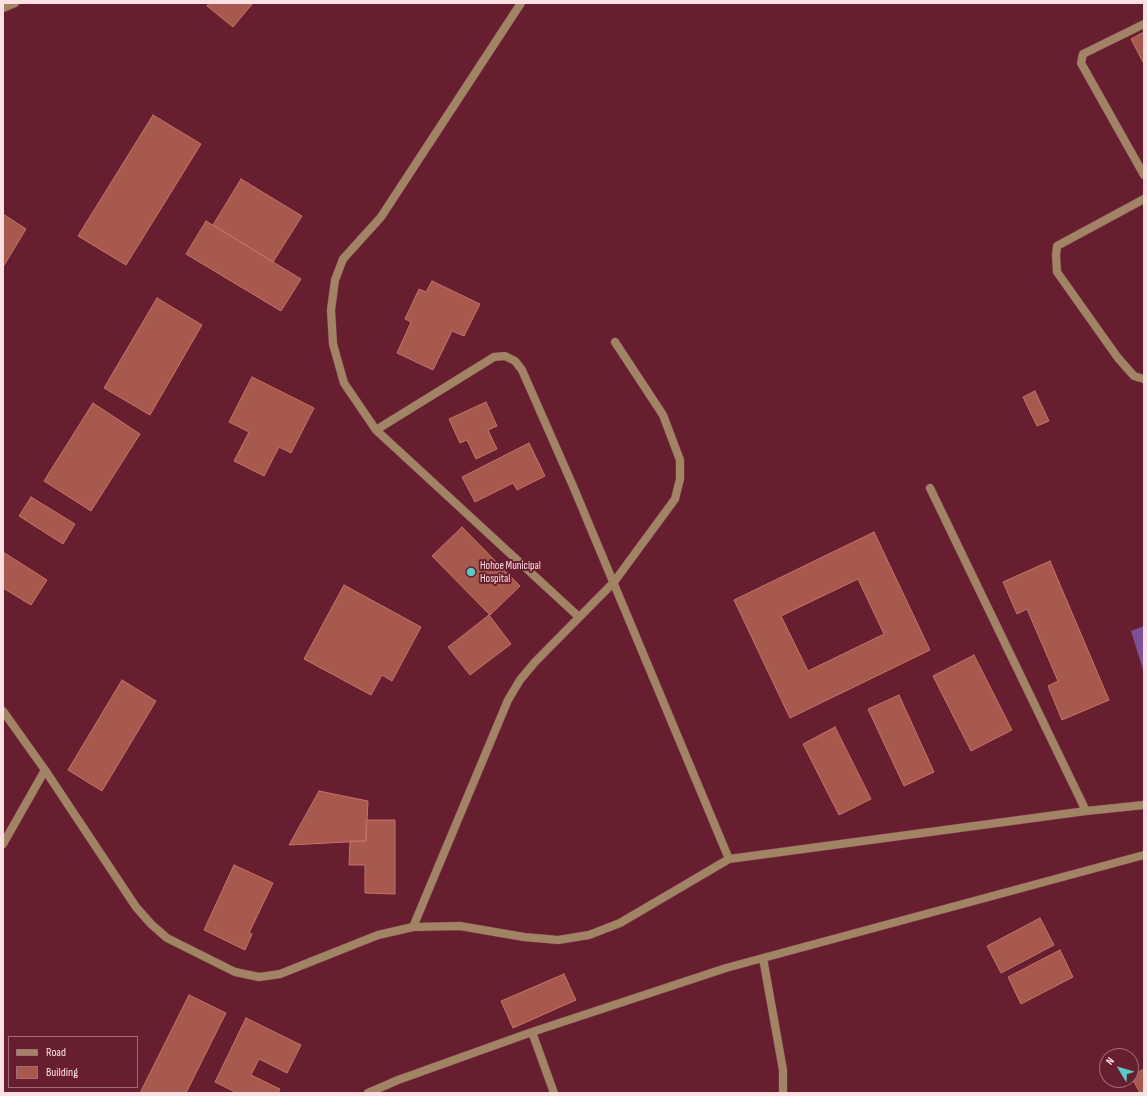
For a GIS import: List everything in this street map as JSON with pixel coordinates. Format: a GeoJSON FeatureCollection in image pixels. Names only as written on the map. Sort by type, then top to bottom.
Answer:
{"type":"FeatureCollection","features":[{"type":"Feature","properties":{"kind":"street"},"geometry":{"type":"LineString","coordinates":[[3,8],[15,3]]}},
{"type":"Feature","properties":{"kind":"street"},"geometry":{"type":"LineString","coordinates":[[521,3],[381,217],[343,259],[335,280],[331,310],[333,344],[344,383],[376,430],[579,617]]}},
{"type":"Feature","properties":{"kind":"street"},"geometry":{"type":"LineString","coordinates":[[1144,24],[1083,54],[1081,63],[1144,175]]}},
{"type":"Feature","properties":{"kind":"street"},"geometry":{"type":"LineString","coordinates":[[1144,199],[1057,246],[1056,255],[1057,272],[1118,358],[1134,376],[1144,380]]}},
{"type":"Feature","properties":{"kind":"street"},"geometry":{"type":"LineString","coordinates":[[413,927],[508,700],[525,674],[614,582],[674,499],[680,479],[680,460],[663,415],[615,342]]}},
{"type":"Feature","properties":{"kind":"street"},"geometry":{"type":"LineString","coordinates":[[376,430],[494,357],[505,356],[515,361],[522,370],[614,582],[729,859]]}},
{"type":"Feature","properties":{"kind":"street"},"geometry":{"type":"LineString","coordinates":[[930,488],[1086,811]]}},
{"type":"Feature","properties":{"kind":"street"},"geometry":{"type":"LineString","coordinates":[[3,711],[45,770],[136,907],[151,924],[167,938],[235,972],[259,977],[280,974],[378,935],[413,927],[460,926],[524,937],[558,940],[589,935],[620,923],[729,859],[1086,811],[1144,805]]}},
{"type":"Feature","properties":{"kind":"street"},"geometry":{"type":"LineString","coordinates":[[3,844],[45,770]]}},
{"type":"Feature","properties":{"kind":"street"},"geometry":{"type":"LineString","coordinates":[[368,1093],[398,1080],[532,1032],[726,968],[1144,855]]}},
{"type":"Feature","properties":{"kind":"street"},"geometry":{"type":"LineString","coordinates":[[763,958],[783,1070],[783,1093]]}},
{"type":"Feature","properties":{"kind":"street"},"geometry":{"type":"LineString","coordinates":[[532,1032],[554,1093]]}},
{"type":"Feature","properties":{"kind":"shaded area"},"geometry":{"type":"Polygon","coordinates":[[[1144,626],[1144,673],[1131,631],[1144,626]]]}},
{"type":"Feature","properties":{"kind":"building"},"geometry":{"type":"Polygon","coordinates":[[[209,3],[253,3],[233,27],[207,6],[209,3]]]}},
{"type":"Feature","properties":{"kind":"building"},"geometry":{"type":"Polygon","coordinates":[[[1144,32],[1144,64],[1131,39],[1144,32]]]}},
{"type":"Feature","properties":{"kind":"building"},"geometry":{"type":"Polygon","coordinates":[[[153,115],[201,144],[126,265],[78,236],[153,115]]]}},
{"type":"Feature","properties":{"kind":"building"},"geometry":{"type":"Polygon","coordinates":[[[241,179],[302,216],[273,262],[213,225],[241,179]]]}},
{"type":"Feature","properties":{"kind":"building"},"geometry":{"type":"Polygon","coordinates":[[[3,214],[26,229],[3,267],[3,214]]]}},
{"type":"Feature","properties":{"kind":"building"},"geometry":{"type":"Polygon","coordinates":[[[206,221],[301,279],[281,311],[186,254],[206,221]]]}},
{"type":"Feature","properties":{"kind":"building"},"geometry":{"type":"Polygon","coordinates":[[[432,281],[480,304],[464,336],[452,331],[433,370],[397,353],[411,322],[405,319],[419,289],[426,292],[432,281]]]}},
{"type":"Feature","properties":{"kind":"building"},"geometry":{"type":"Polygon","coordinates":[[[157,298],[202,325],[150,415],[104,388],[157,298]]]}},
{"type":"Feature","properties":{"kind":"building"},"geometry":{"type":"Polygon","coordinates":[[[252,377],[314,408],[291,453],[279,447],[264,476],[234,461],[249,432],[229,422],[252,377]]]}},
{"type":"Feature","properties":{"kind":"building"},"geometry":{"type":"Polygon","coordinates":[[[1035,391],[1049,421],[1037,426],[1023,397],[1035,391]]]}},
{"type":"Feature","properties":{"kind":"building"},"geometry":{"type":"Polygon","coordinates":[[[486,402],[497,426],[488,430],[497,449],[476,459],[467,440],[460,443],[449,419],[486,402]]]}},
{"type":"Feature","properties":{"kind":"building"},"geometry":{"type":"Polygon","coordinates":[[[93,403],[140,434],[91,511],[44,481],[93,403]]]}},
{"type":"Feature","properties":{"kind":"building"},"geometry":{"type":"Polygon","coordinates":[[[529,443],[545,476],[517,490],[513,483],[475,502],[462,477],[529,443]]]}},
{"type":"Feature","properties":{"kind":"building"},"geometry":{"type":"Polygon","coordinates":[[[31,497],[75,524],[63,544],[19,516],[31,497]]]}},
{"type":"Feature","properties":{"kind":"building"},"geometry":{"type":"Polygon","coordinates":[[[462,527],[520,586],[490,615],[432,556],[462,527]]]}},
{"type":"Feature","properties":{"kind":"building"},"geometry":{"type":"Polygon","coordinates":[[[874,532],[930,650],[790,718],[734,600],[874,532]],[[858,579],[781,616],[808,671],[884,634],[858,579]]]}},
{"type":"Feature","properties":{"kind":"building"},"geometry":{"type":"Polygon","coordinates":[[[3,552],[47,580],[31,605],[3,588],[3,552]]]}},
{"type":"Feature","properties":{"kind":"building"},"geometry":{"type":"Polygon","coordinates":[[[1050,561],[1109,700],[1062,720],[1048,686],[1058,681],[1027,609],[1017,614],[1003,582],[1050,561]]]}},
{"type":"Feature","properties":{"kind":"building"},"geometry":{"type":"Polygon","coordinates":[[[344,585],[421,627],[392,681],[382,675],[371,695],[304,659],[344,585]]]}},
{"type":"Feature","properties":{"kind":"building"},"geometry":{"type":"Polygon","coordinates":[[[489,615],[511,644],[470,675],[448,647],[489,615]]]}},
{"type":"Feature","properties":{"kind":"building"},"geometry":{"type":"Polygon","coordinates":[[[974,655],[1012,730],[971,751],[933,676],[974,655]]]}},
{"type":"Feature","properties":{"kind":"building"},"geometry":{"type":"Polygon","coordinates":[[[122,680],[156,701],[102,791],[68,770],[122,680]]]}},
{"type":"Feature","properties":{"kind":"building"},"geometry":{"type":"Polygon","coordinates":[[[899,695],[934,772],[904,786],[868,709],[899,695]]]}},
{"type":"Feature","properties":{"kind":"building"},"geometry":{"type":"Polygon","coordinates":[[[835,727],[871,799],[839,815],[803,744],[835,727]]]}},
{"type":"Feature","properties":{"kind":"building"},"geometry":{"type":"Polygon","coordinates":[[[319,791],[368,801],[366,841],[289,845],[319,791]]]}},
{"type":"Feature","properties":{"kind":"building"},"geometry":{"type":"Polygon","coordinates":[[[366,820],[395,820],[395,894],[365,893],[365,865],[349,865],[350,841],[366,841],[366,820]]]}},
{"type":"Feature","properties":{"kind":"building"},"geometry":{"type":"Polygon","coordinates":[[[234,865],[273,883],[249,933],[252,934],[245,950],[204,930],[234,865]]]}},
{"type":"Feature","properties":{"kind":"building"},"geometry":{"type":"Polygon","coordinates":[[[1040,918],[1054,945],[1001,973],[987,946],[1040,918]]]}},
{"type":"Feature","properties":{"kind":"building"},"geometry":{"type":"Polygon","coordinates":[[[1060,950],[1073,977],[1021,1004],[1008,977],[1060,950]]]}},
{"type":"Feature","properties":{"kind":"building"},"geometry":{"type":"Polygon","coordinates":[[[564,974],[576,1000],[513,1028],[501,1001],[564,974]]]}},
{"type":"Feature","properties":{"kind":"building"},"geometry":{"type":"Polygon","coordinates":[[[189,995],[226,1013],[186,1093],[140,1093],[189,995]]]}},
{"type":"Feature","properties":{"kind":"building"},"geometry":{"type":"Polygon","coordinates":[[[246,1018],[301,1045],[287,1073],[259,1059],[251,1075],[280,1089],[278,1093],[237,1093],[215,1082],[246,1018]]]}},
{"type":"Feature","properties":{"kind":"building"},"geometry":{"type":"Polygon","coordinates":[[[1144,1069],[1144,1093],[1140,1093],[1137,1088],[1139,1088],[1139,1072],[1144,1069]]]}},
{"type":"Feature","properties":{"kind":"place","name":"Hohoe Municipal Hospital"},"geometry":{"type":"Point","coordinates":[471,572]}}]}
